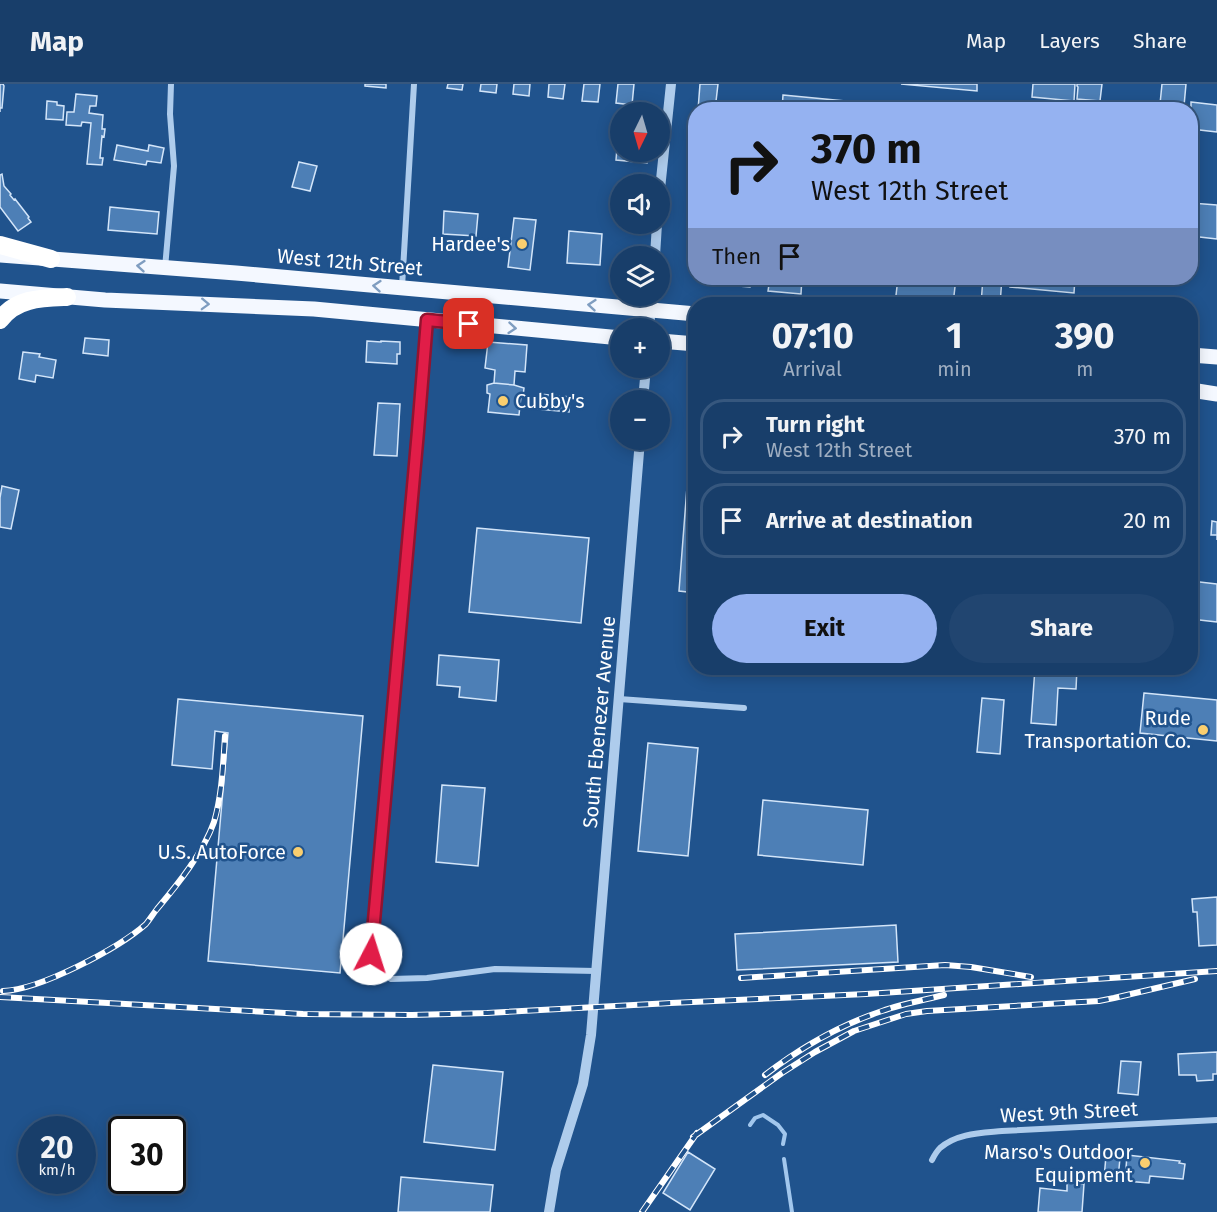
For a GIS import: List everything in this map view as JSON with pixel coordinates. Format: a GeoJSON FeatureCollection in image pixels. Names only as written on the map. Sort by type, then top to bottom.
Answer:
{"type":"FeatureCollection","features":[{"type":"Feature","properties":{"kind":"highway"},"geometry":{"type":"LineString","coordinates":[[0,245],[51,259]]}},
{"type":"Feature","properties":{"kind":"highway"},"geometry":{"type":"LineString","coordinates":[[0,320],[10,310],[29,300],[67,297]]}},
{"type":"Feature","properties":{"kind":"main road","name":"West 12th Street"},"geometry":{"type":"LineString","coordinates":[[0,255],[402,288],[610,301]]}},
{"type":"Feature","properties":{"kind":"main road"},"geometry":{"type":"LineString","coordinates":[[0,291],[67,297],[314,309],[610,337]]}},
{"type":"Feature","properties":{"kind":"main road","name":"West 12th Street"},"geometry":{"type":"LineString","coordinates":[[663,306],[688,312]]}},
{"type":"Feature","properties":{"kind":"main road"},"geometry":{"type":"LineString","coordinates":[[670,342],[688,343]]}},
{"type":"Feature","properties":{"kind":"main road"},"geometry":{"type":"LineString","coordinates":[[1198,356],[1217,357]]}},
{"type":"Feature","properties":{"kind":"main road"},"geometry":{"type":"LineString","coordinates":[[1198,391],[1217,393]]}},
{"type":"Feature","properties":{"kind":"street"},"geometry":{"type":"LineString","coordinates":[[165,268],[174,166],[170,114],[171,84]]}},
{"type":"Feature","properties":{"kind":"street"},"geometry":{"type":"LineString","coordinates":[[402,288],[414,84]]}},
{"type":"Feature","properties":{"kind":"street"},"geometry":{"type":"LineString","coordinates":[[662,174],[671,84]]}},
{"type":"Feature","properties":{"kind":"street"},"geometry":{"type":"LineString","coordinates":[[427,320],[371,954],[376,969],[391,979],[427,978],[495,969],[596,971]]}},
{"type":"Feature","properties":{"kind":"street","name":"South Ebenezer Avenue"},"geometry":{"type":"LineString","coordinates":[[549,1212],[556,1170],[583,1084],[593,1008],[639,450]]}},
{"type":"Feature","properties":{"kind":"street"},"geometry":{"type":"LineString","coordinates":[[619,699],[744,708]]}},
{"type":"Feature","properties":{"kind":"street","name":"West 9th Street"},"geometry":{"type":"LineString","coordinates":[[932,1160],[940,1148],[967,1135],[1002,1131],[1217,1120]]}},
{"type":"Feature","properties":{"kind":"building"},"geometry":{"type":"Polygon","coordinates":[[[0,84],[4,86],[2,108],[0,108],[0,84]]]}},
{"type":"Feature","properties":{"kind":"building"},"geometry":{"type":"Polygon","coordinates":[[[365,84],[386,84],[386,88],[365,86],[365,84]]]}},
{"type":"Feature","properties":{"kind":"building"},"geometry":{"type":"Polygon","coordinates":[[[448,84],[463,84],[462,90],[447,88],[448,84]]]}},
{"type":"Feature","properties":{"kind":"building"},"geometry":{"type":"Polygon","coordinates":[[[481,84],[497,84],[496,93],[480,91],[481,84]]]}},
{"type":"Feature","properties":{"kind":"building"},"geometry":{"type":"Polygon","coordinates":[[[514,84],[530,84],[529,96],[513,94],[514,84]]]}},
{"type":"Feature","properties":{"kind":"building"},"geometry":{"type":"Polygon","coordinates":[[[549,84],[565,84],[563,99],[548,97],[549,84]]]}},
{"type":"Feature","properties":{"kind":"building"},"geometry":{"type":"Polygon","coordinates":[[[584,84],[600,84],[598,102],[582,101],[584,84]]]}},
{"type":"Feature","properties":{"kind":"building"},"geometry":{"type":"Polygon","coordinates":[[[618,84],[634,84],[632,102],[616,102],[618,84]]]}},
{"type":"Feature","properties":{"kind":"building"},"geometry":{"type":"Polygon","coordinates":[[[700,84],[718,84],[716,102],[699,102],[700,84]]]}},
{"type":"Feature","properties":{"kind":"building"},"geometry":{"type":"Polygon","coordinates":[[[901,84],[977,84],[977,91],[901,84]]]}},
{"type":"Feature","properties":{"kind":"building"},"geometry":{"type":"Polygon","coordinates":[[[1033,84],[1075,84],[1074,101],[1032,97],[1033,84]]]}},
{"type":"Feature","properties":{"kind":"building"},"geometry":{"type":"Polygon","coordinates":[[[1077,84],[1102,84],[1100,101],[1077,99],[1077,84]]]}},
{"type":"Feature","properties":{"kind":"building"},"geometry":{"type":"Polygon","coordinates":[[[1162,84],[1186,84],[1184,102],[1160,102],[1162,84]]]}},
{"type":"Feature","properties":{"kind":"building"},"geometry":{"type":"Polygon","coordinates":[[[76,94],[97,96],[96,106],[90,106],[89,113],[103,115],[102,129],[105,129],[100,158],[103,158],[102,165],[87,164],[91,123],[82,122],[81,126],[66,125],[67,112],[74,112],[76,94]]]}},
{"type":"Feature","properties":{"kind":"building"},"geometry":{"type":"Polygon","coordinates":[[[783,95],[845,101],[845,102],[783,102],[783,95]]]}},
{"type":"Feature","properties":{"kind":"building"},"geometry":{"type":"Polygon","coordinates":[[[47,101],[57,102],[57,105],[64,106],[63,120],[46,119],[47,101]]]}},
{"type":"Feature","properties":{"kind":"building"},"geometry":{"type":"Polygon","coordinates":[[[1198,103],[1217,105],[1217,132],[1198,130],[1198,103]]]}},
{"type":"Feature","properties":{"kind":"building"},"geometry":{"type":"Polygon","coordinates":[[[117,145],[148,151],[149,145],[164,148],[161,163],[147,161],[146,165],[114,160],[117,145]]]}},
{"type":"Feature","properties":{"kind":"building"},"geometry":{"type":"Polygon","coordinates":[[[299,162],[317,166],[310,191],[292,187],[299,162]]]}},
{"type":"Feature","properties":{"kind":"building"},"geometry":{"type":"Polygon","coordinates":[[[2,174],[4,186],[31,222],[18,231],[0,207],[0,175],[2,174]]]}},
{"type":"Feature","properties":{"kind":"building"},"geometry":{"type":"Polygon","coordinates":[[[1198,204],[1217,205],[1217,239],[1198,237],[1198,204]]]}},
{"type":"Feature","properties":{"kind":"building"},"geometry":{"type":"Polygon","coordinates":[[[110,207],[159,212],[157,234],[108,230],[110,207]]]}},
{"type":"Feature","properties":{"kind":"building"},"geometry":{"type":"Polygon","coordinates":[[[444,211],[478,214],[476,236],[443,234],[444,211]]]}},
{"type":"Feature","properties":{"kind":"building","name":"Hardee's"},"geometry":{"type":"Polygon","coordinates":[[[514,218],[536,220],[530,270],[508,267],[514,218]]]}},
{"type":"Feature","properties":{"kind":"building"},"geometry":{"type":"Polygon","coordinates":[[[569,231],[602,234],[600,265],[567,263],[569,231]]]}},
{"type":"Feature","properties":{"kind":"building"},"geometry":{"type":"Polygon","coordinates":[[[725,285],[750,285],[750,287],[725,285]]]}},
{"type":"Feature","properties":{"kind":"building"},"geometry":{"type":"Polygon","coordinates":[[[769,285],[802,285],[801,294],[768,291],[769,285]]]}},
{"type":"Feature","properties":{"kind":"building"},"geometry":{"type":"Polygon","coordinates":[[[897,285],[955,285],[954,297],[896,297],[897,285]]]}},
{"type":"Feature","properties":{"kind":"building"},"geometry":{"type":"Polygon","coordinates":[[[982,285],[1001,285],[1001,297],[982,297],[982,285]]]}},
{"type":"Feature","properties":{"kind":"building"},"geometry":{"type":"Polygon","coordinates":[[[1010,285],[1075,285],[1074,293],[1010,287],[1010,285]]]}},
{"type":"Feature","properties":{"kind":"building"},"geometry":{"type":"Polygon","coordinates":[[[85,338],[109,340],[108,356],[83,353],[85,338]]]}},
{"type":"Feature","properties":{"kind":"building"},"geometry":{"type":"Polygon","coordinates":[[[367,341],[400,342],[397,364],[366,362],[367,341]]]}},
{"type":"Feature","properties":{"kind":"building"},"geometry":{"type":"Polygon","coordinates":[[[488,342],[527,345],[525,372],[515,371],[514,385],[494,383],[495,370],[485,368],[488,342]]]}},
{"type":"Feature","properties":{"kind":"building"},"geometry":{"type":"Polygon","coordinates":[[[23,352],[40,354],[39,357],[56,360],[53,378],[36,375],[35,382],[19,379],[23,352]]]}},
{"type":"Feature","properties":{"kind":"building"},"geometry":{"type":"Polygon","coordinates":[[[494,383],[524,388],[519,415],[488,412],[490,394],[487,393],[487,385],[494,383]]]}},
{"type":"Feature","properties":{"kind":"building"},"geometry":{"type":"Polygon","coordinates":[[[539,394],[570,397],[569,412],[538,409],[539,394]]]}},
{"type":"Feature","properties":{"kind":"building"},"geometry":{"type":"Polygon","coordinates":[[[378,403],[400,404],[397,456],[374,455],[378,403]]]}},
{"type":"Feature","properties":{"kind":"building"},"geometry":{"type":"Polygon","coordinates":[[[2,486],[19,490],[11,529],[0,527],[2,486]]]}},
{"type":"Feature","properties":{"kind":"building"},"geometry":{"type":"Polygon","coordinates":[[[687,487],[688,592],[679,591],[687,487]]]}},
{"type":"Feature","properties":{"kind":"building"},"geometry":{"type":"Polygon","coordinates":[[[1212,521],[1217,522],[1217,535],[1211,535],[1212,521]]]}},
{"type":"Feature","properties":{"kind":"building"},"geometry":{"type":"Polygon","coordinates":[[[477,528],[589,538],[581,623],[469,612],[477,528]]]}},
{"type":"Feature","properties":{"kind":"building"},"geometry":{"type":"Polygon","coordinates":[[[1198,582],[1217,584],[1217,622],[1198,620],[1198,582]]]}},
{"type":"Feature","properties":{"kind":"building"},"geometry":{"type":"Polygon","coordinates":[[[439,655],[499,660],[496,701],[459,697],[460,687],[437,685],[439,655]]]}},
{"type":"Feature","properties":{"kind":"building"},"geometry":{"type":"Polygon","coordinates":[[[1034,675],[1077,675],[1076,689],[1058,688],[1056,725],[1031,723],[1034,675]]]}},
{"type":"Feature","properties":{"kind":"building"},"geometry":{"type":"Polygon","coordinates":[[[1144,693],[1217,700],[1217,741],[1140,733],[1144,693]]]}},
{"type":"Feature","properties":{"kind":"building"},"geometry":{"type":"Polygon","coordinates":[[[982,698],[1004,700],[1000,754],[977,752],[982,698]]]}},
{"type":"Feature","properties":{"kind":"building"},"geometry":{"type":"Polygon","coordinates":[[[178,699],[363,716],[340,973],[208,961],[228,733],[215,731],[212,769],[172,765],[178,699]]]}},
{"type":"Feature","properties":{"kind":"building"},"geometry":{"type":"Polygon","coordinates":[[[648,743],[698,748],[688,856],[638,851],[648,743]]]}},
{"type":"Feature","properties":{"kind":"building"},"geometry":{"type":"Polygon","coordinates":[[[442,785],[485,788],[478,866],[436,862],[442,785]]]}},
{"type":"Feature","properties":{"kind":"building"},"geometry":{"type":"Polygon","coordinates":[[[763,800],[868,810],[863,865],[758,855],[763,800]]]}},
{"type":"Feature","properties":{"kind":"building"},"geometry":{"type":"Polygon","coordinates":[[[1217,897],[1217,945],[1199,946],[1197,912],[1193,912],[1192,899],[1217,897]]]}},
{"type":"Feature","properties":{"kind":"building"},"geometry":{"type":"Polygon","coordinates":[[[896,925],[898,962],[737,970],[735,934],[896,925]]]}},
{"type":"Feature","properties":{"kind":"building"},"geometry":{"type":"Polygon","coordinates":[[[1217,1052],[1217,1074],[1213,1074],[1213,1080],[1197,1081],[1196,1075],[1179,1075],[1178,1054],[1217,1052]]]}},
{"type":"Feature","properties":{"kind":"building"},"geometry":{"type":"Polygon","coordinates":[[[1121,1061],[1141,1062],[1138,1095],[1118,1093],[1121,1061]]]}},
{"type":"Feature","properties":{"kind":"building"},"geometry":{"type":"Polygon","coordinates":[[[433,1065],[503,1072],[495,1150],[424,1142],[433,1065]]]}},
{"type":"Feature","properties":{"kind":"building"},"geometry":{"type":"Polygon","coordinates":[[[688,1152],[715,1169],[690,1210],[663,1193],[688,1152]]]}},
{"type":"Feature","properties":{"kind":"building"},"geometry":{"type":"Polygon","coordinates":[[[1127,1155],[1180,1161],[1179,1163],[1185,1164],[1183,1179],[1150,1176],[1149,1183],[1125,1181],[1127,1155]]]}},
{"type":"Feature","properties":{"kind":"building"},"geometry":{"type":"Polygon","coordinates":[[[1106,1156],[1120,1158],[1118,1179],[1104,1178],[1106,1156]]]}},
{"type":"Feature","properties":{"kind":"building"},"geometry":{"type":"Polygon","coordinates":[[[401,1177],[493,1185],[490,1212],[398,1212],[401,1177]]]}},
{"type":"Feature","properties":{"kind":"building"},"geometry":{"type":"Polygon","coordinates":[[[1067,1183],[1084,1184],[1082,1212],[1038,1212],[1040,1188],[1067,1191],[1067,1183]]]}},
{"type":"Feature","properties":{"kind":"waterway"},"geometry":{"type":"LineString","coordinates":[[750,1125],[755,1118],[763,1115],[778,1125],[785,1134],[783,1144]]}},
{"type":"Feature","properties":{"kind":"waterway"},"geometry":{"type":"LineString","coordinates":[[784,1159],[792,1212]]}},
{"type":"Feature","properties":{"kind":"railway"},"geometry":{"type":"LineString","coordinates":[[3,991],[19,989],[57,976],[99,955],[146,924],[189,868],[209,834],[219,801],[225,736]]}},
{"type":"Feature","properties":{"kind":"railway"},"geometry":{"type":"LineString","coordinates":[[741,978],[945,965],[1031,977]]}},
{"type":"Feature","properties":{"kind":"railway"},"geometry":{"type":"LineString","coordinates":[[0,997],[303,1014],[412,1015],[866,994],[1217,971]]}},
{"type":"Feature","properties":{"kind":"railway"},"geometry":{"type":"LineString","coordinates":[[693,1137],[815,1052],[854,1031],[906,1014],[1099,1001],[1195,979]]}},
{"type":"Feature","properties":{"kind":"railway"},"geometry":{"type":"LineString","coordinates":[[765,1075],[806,1047],[851,1023],[905,1004],[944,995]]}},
{"type":"Feature","properties":{"kind":"railway"},"geometry":{"type":"LineString","coordinates":[[642,1212],[697,1133]]}},
{"type":"Feature","properties":{"kind":"place","name":"Hardee's"},"geometry":{"type":"Point","coordinates":[522,244]}},
{"type":"Feature","properties":{"kind":"place","name":"Cubby's"},"geometry":{"type":"Point","coordinates":[503,401]}},
{"type":"Feature","properties":{"kind":"place","name":"Rude Transportation Co."},"geometry":{"type":"Point","coordinates":[1203,730]}},
{"type":"Feature","properties":{"kind":"place","name":"U.S. AutoForce"},"geometry":{"type":"Point","coordinates":[298,852]}},
{"type":"Feature","properties":{"kind":"place","name":"Marso's Outdoor Equipment"},"geometry":{"type":"Point","coordinates":[1145,1163]}},
{"type":"Feature","properties":{"kind":"route"},"geometry":{"type":"LineString","coordinates":[[371,954],[427,320],[469,324]]}}]}
